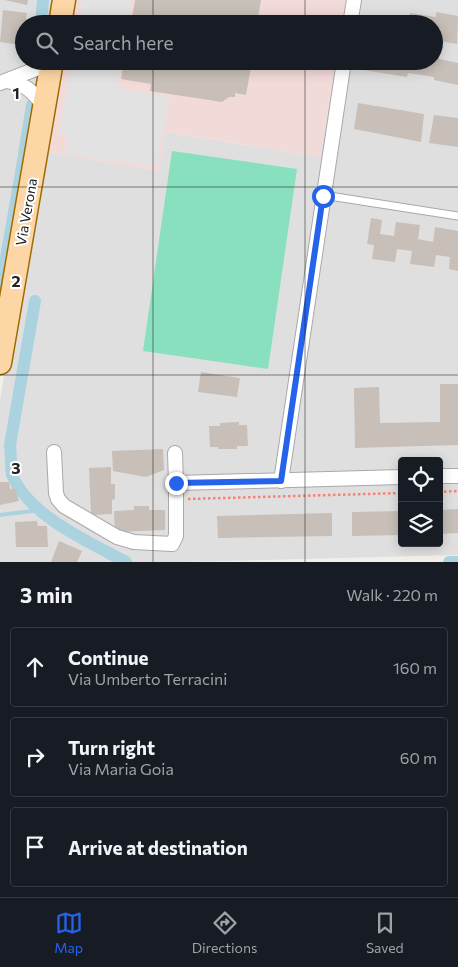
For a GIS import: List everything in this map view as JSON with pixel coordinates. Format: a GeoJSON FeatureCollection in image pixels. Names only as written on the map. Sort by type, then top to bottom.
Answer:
{"type":"FeatureCollection","features":[{"type":"Feature","properties":{"kind":"main road"},"geometry":{"type":"LineString","coordinates":[[62,15],[64,0]]}},
{"type":"Feature","properties":{"kind":"main road","name":"Via Verona"},"geometry":{"type":"LineString","coordinates":[[0,363],[49,70]]}},
{"type":"Feature","properties":{"kind":"street"},"geometry":{"type":"LineString","coordinates":[[352,15],[354,0]]}},
{"type":"Feature","properties":{"kind":"street"},"geometry":{"type":"LineString","coordinates":[[3,82],[34,70]]}},
{"type":"Feature","properties":{"kind":"street"},"geometry":{"type":"LineString","coordinates":[[281,481],[343,70]]}},
{"type":"Feature","properties":{"kind":"street"},"geometry":{"type":"LineString","coordinates":[[3,82],[22,85],[31,90],[44,106]]}},
{"type":"Feature","properties":{"kind":"street"},"geometry":{"type":"LineString","coordinates":[[54,452],[56,493],[64,506],[117,537],[134,542],[172,544],[176,536],[175,453]]}},
{"type":"Feature","properties":{"kind":"street"},"geometry":{"type":"LineString","coordinates":[[443,476],[458,476]]}},
{"type":"Feature","properties":{"kind":"street"},"geometry":{"type":"LineString","coordinates":[[176,483],[398,477]]}},
{"type":"Feature","properties":{"kind":"lane"},"geometry":{"type":"LineString","coordinates":[[323,196],[458,216]]}},
{"type":"Feature","properties":{"kind":"path"},"geometry":{"type":"LineString","coordinates":[[443,492],[458,491]]}},
{"type":"Feature","properties":{"kind":"path"},"geometry":{"type":"LineString","coordinates":[[176,499],[398,493]]}},
{"type":"Feature","properties":{"kind":"shaded area"},"geometry":{"type":"Polygon","coordinates":[[[0,0],[52,0],[50,15],[15,15],[15,70],[41,70],[0,336],[0,0]]]}},
{"type":"Feature","properties":{"kind":"shaded area"},"geometry":{"type":"Polygon","coordinates":[[[65,0],[346,0],[344,15],[62,15],[65,0]]]}},
{"type":"Feature","properties":{"kind":"shaded area"},"geometry":{"type":"Polygon","coordinates":[[[82,0],[131,0],[128,15],[80,15],[82,0]]]}},
{"type":"Feature","properties":{"kind":"shaded area"},"geometry":{"type":"Polygon","coordinates":[[[346,0],[458,0],[458,555],[183,562],[0,562],[0,400],[40,150],[158,171],[165,132],[320,157],[334,70],[443,70],[443,15],[344,15],[346,0]]]}},
{"type":"Feature","properties":{"kind":"shaded area"},"geometry":{"type":"Polygon","coordinates":[[[53,70],[334,70],[320,157],[166,132],[158,171],[40,150],[53,70]]]}},
{"type":"Feature","properties":{"kind":"shaded area"},"geometry":{"type":"Polygon","coordinates":[[[70,70],[120,70],[117,88],[170,97],[156,167],[65,153],[67,134],[59,133],[70,70]]]}},
{"type":"Feature","properties":{"kind":"green space"},"geometry":{"type":"Polygon","coordinates":[[[172,151],[297,169],[268,369],[143,351],[172,151]]]}},
{"type":"Feature","properties":{"kind":"building"},"geometry":{"type":"Polygon","coordinates":[[[5,0],[28,0],[27,5],[5,0]]]}},
{"type":"Feature","properties":{"kind":"building"},"geometry":{"type":"Polygon","coordinates":[[[135,0],[261,0],[258,15],[132,15],[135,0]]]}},
{"type":"Feature","properties":{"kind":"building"},"geometry":{"type":"Polygon","coordinates":[[[3,10],[27,13],[27,15],[15,15],[15,44],[0,42],[3,10]]]}},
{"type":"Feature","properties":{"kind":"building"},"geometry":{"type":"Polygon","coordinates":[[[436,12],[458,16],[457,44],[443,42],[443,15],[436,15],[436,12]]]}},
{"type":"Feature","properties":{"kind":"building"},"geometry":{"type":"Polygon","coordinates":[[[443,60],[458,63],[458,85],[434,80],[434,77],[408,73],[407,77],[363,70],[443,70],[443,60]]]}},
{"type":"Feature","properties":{"kind":"building"},"geometry":{"type":"Polygon","coordinates":[[[122,70],[250,70],[246,95],[235,93],[235,97],[229,97],[222,102],[150,91],[151,84],[121,79],[122,70]]]}},
{"type":"Feature","properties":{"kind":"building"},"geometry":{"type":"Polygon","coordinates":[[[358,103],[424,114],[421,142],[354,129],[358,103]]]}},
{"type":"Feature","properties":{"kind":"building"},"geometry":{"type":"Polygon","coordinates":[[[434,115],[458,118],[458,147],[429,143],[434,115]]]}},
{"type":"Feature","properties":{"kind":"building"},"geometry":{"type":"Polygon","coordinates":[[[371,218],[382,220],[380,234],[394,236],[396,222],[420,225],[418,239],[433,242],[435,227],[458,231],[458,271],[449,269],[450,257],[436,255],[434,267],[410,264],[412,251],[397,249],[395,262],[372,259],[374,245],[367,244],[371,218]]]}},
{"type":"Feature","properties":{"kind":"building"},"geometry":{"type":"Polygon","coordinates":[[[201,372],[240,378],[237,397],[198,392],[201,372]]]}},
{"type":"Feature","properties":{"kind":"building"},"geometry":{"type":"Polygon","coordinates":[[[440,384],[458,384],[458,445],[355,448],[354,388],[379,387],[380,423],[440,422],[440,384]]]}},
{"type":"Feature","properties":{"kind":"building"},"geometry":{"type":"Polygon","coordinates":[[[239,422],[239,425],[247,425],[248,446],[237,446],[237,449],[210,447],[209,426],[220,426],[220,423],[239,422]]]}},
{"type":"Feature","properties":{"kind":"building"},"geometry":{"type":"Polygon","coordinates":[[[163,449],[164,470],[146,477],[113,471],[112,451],[163,449]]]}},
{"type":"Feature","properties":{"kind":"building"},"geometry":{"type":"Polygon","coordinates":[[[111,467],[111,484],[115,484],[112,514],[91,515],[89,468],[111,467]]]}},
{"type":"Feature","properties":{"kind":"building"},"geometry":{"type":"Polygon","coordinates":[[[0,482],[9,482],[10,489],[15,488],[19,501],[0,505],[0,482]]]}},
{"type":"Feature","properties":{"kind":"building"},"geometry":{"type":"Polygon","coordinates":[[[134,506],[149,506],[149,510],[165,510],[165,530],[115,532],[114,511],[134,510],[134,506]]]}},
{"type":"Feature","properties":{"kind":"building"},"geometry":{"type":"Polygon","coordinates":[[[458,509],[458,533],[443,534],[443,510],[458,509]]]}},
{"type":"Feature","properties":{"kind":"building"},"geometry":{"type":"Polygon","coordinates":[[[398,511],[398,535],[352,536],[352,512],[398,511]]]}},
{"type":"Feature","properties":{"kind":"building"},"geometry":{"type":"Polygon","coordinates":[[[332,513],[332,536],[218,538],[217,516],[332,513]]]}},
{"type":"Feature","properties":{"kind":"building"},"geometry":{"type":"Polygon","coordinates":[[[37,521],[38,526],[47,526],[48,547],[16,547],[15,522],[37,521]]]}},
{"type":"Feature","properties":{"kind":"building"},"geometry":{"type":"Polygon","coordinates":[[[59,541],[82,551],[77,562],[51,562],[59,541]]]}},
{"type":"Feature","properties":{"kind":"waterway"},"geometry":{"type":"LineString","coordinates":[[42,15],[43,0]]}},
{"type":"Feature","properties":{"kind":"waterway"},"geometry":{"type":"LineString","coordinates":[[0,292],[32,105]]}},
{"type":"Feature","properties":{"kind":"waterway"},"geometry":{"type":"LineString","coordinates":[[35,301],[10,445],[12,475],[20,490],[46,515],[78,536],[126,562]]}},
{"type":"Feature","properties":{"kind":"waterway"},"geometry":{"type":"LineString","coordinates":[[0,515],[40,510]]}},
{"type":"Feature","properties":{"kind":"waterway"},"geometry":{"type":"LineString","coordinates":[[449,562],[458,562]]}},
{"type":"Feature","properties":{"kind":"route"},"geometry":{"type":"LineString","coordinates":[[176,483],[281,481],[323,196]]}}]}
